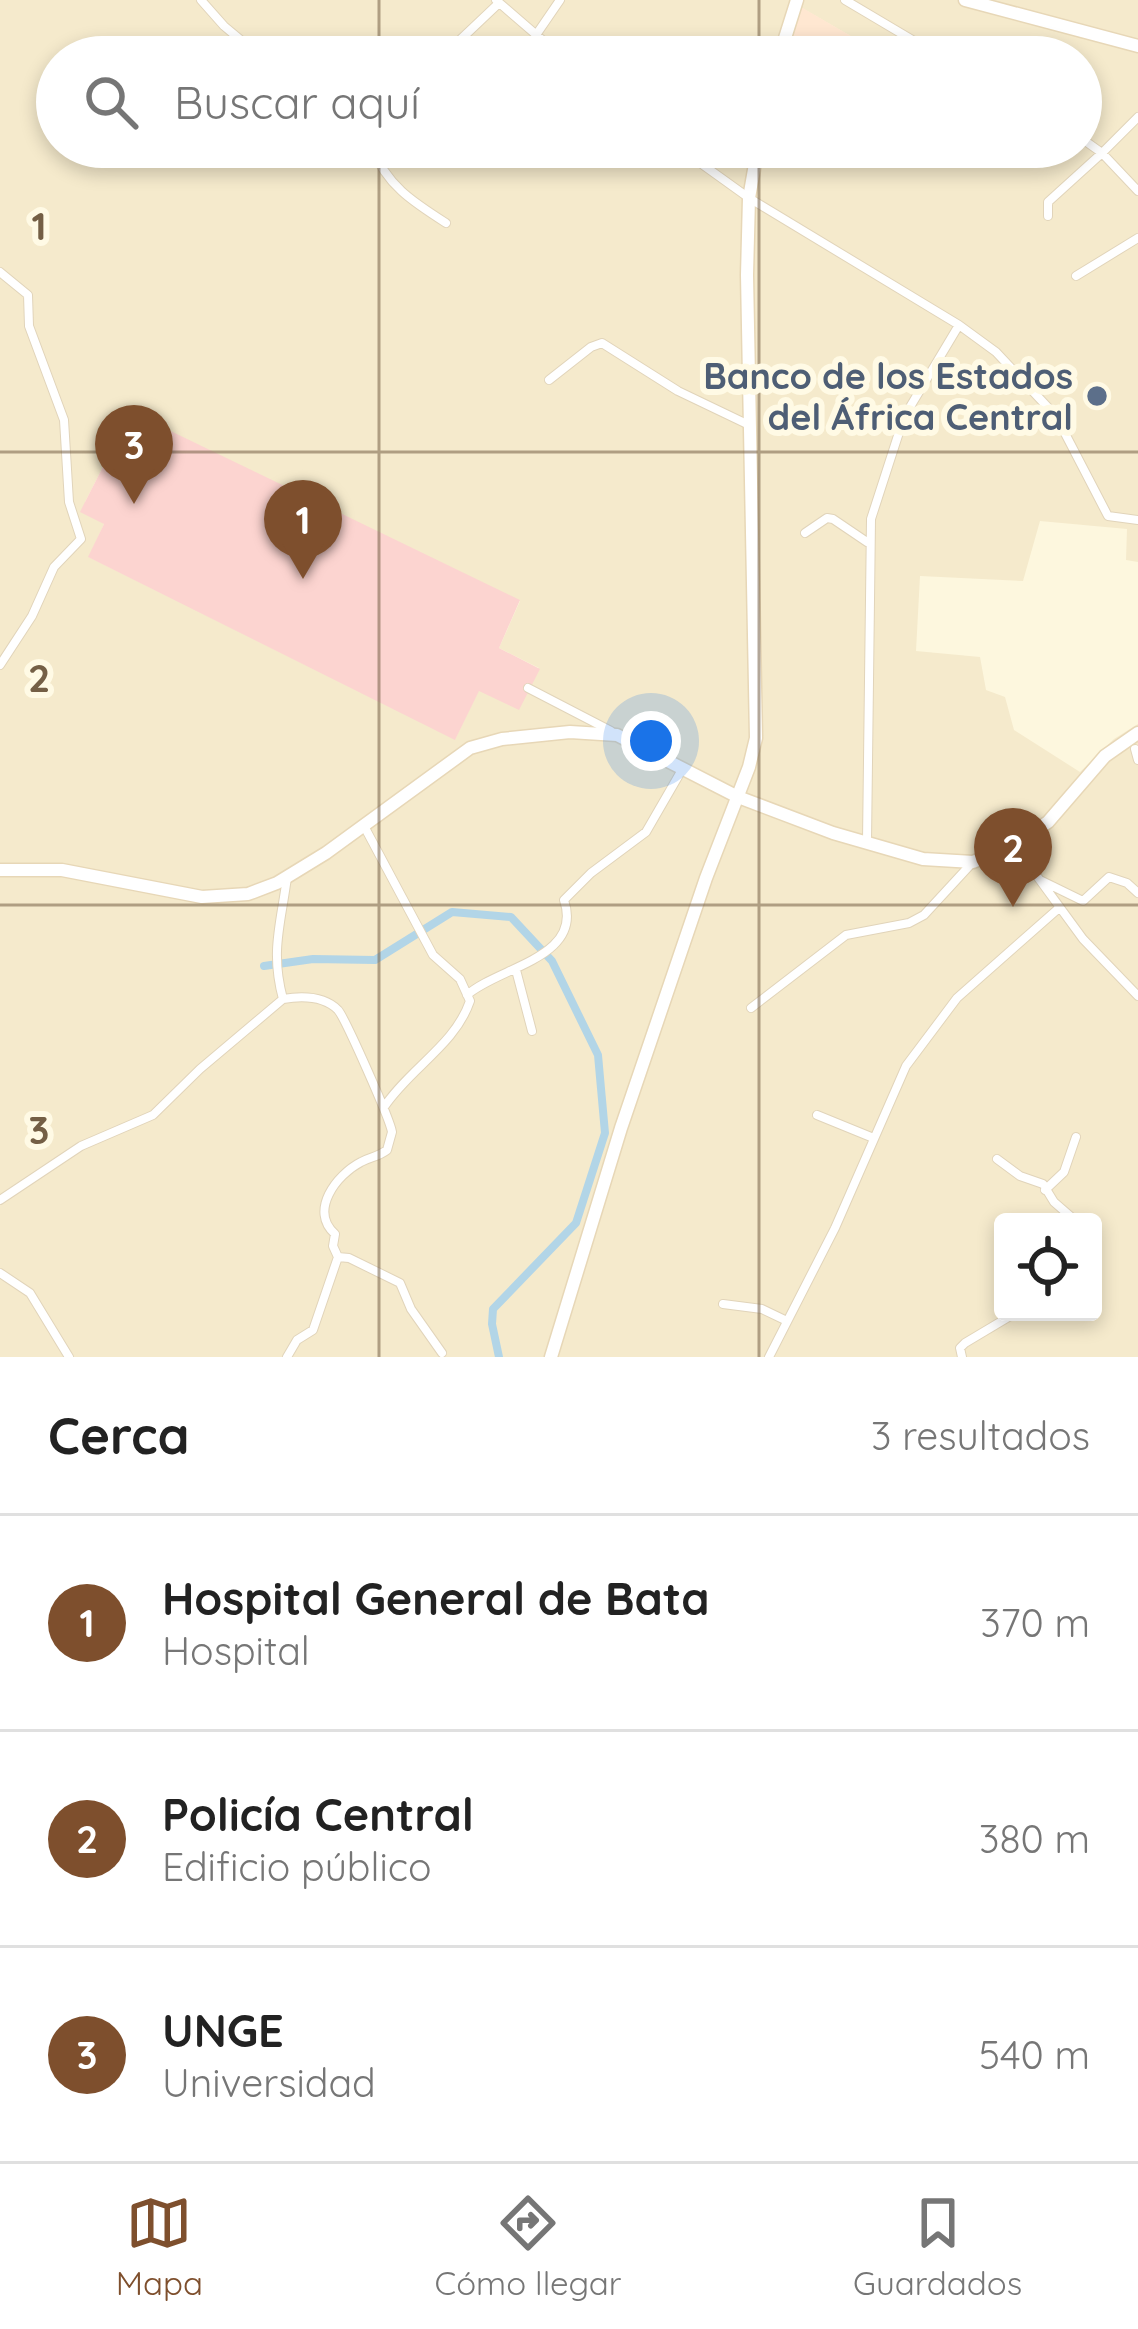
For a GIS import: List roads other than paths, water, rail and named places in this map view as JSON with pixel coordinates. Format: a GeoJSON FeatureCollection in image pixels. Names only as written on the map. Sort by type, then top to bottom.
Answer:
{"type":"FeatureCollection","features":[{"type":"Feature","properties":{"kind":"main road"},"geometry":{"type":"LineString","coordinates":[[786,36],[797,0]]}},
{"type":"Feature","properties":{"kind":"main road"},"geometry":{"type":"LineString","coordinates":[[965,0],[1100,36]]}},
{"type":"Feature","properties":{"kind":"main road"},"geometry":{"type":"LineString","coordinates":[[1102,36],[1138,46]]}},
{"type":"Feature","properties":{"kind":"main road"},"geometry":{"type":"LineString","coordinates":[[550,1357],[621,1128],[749,767],[757,725],[750,426],[749,198],[754,168]]}},
{"type":"Feature","properties":{"kind":"main road"},"geometry":{"type":"LineString","coordinates":[[0,870],[62,870],[202,897],[248,894],[287,877],[458,755],[484,742],[547,734],[617,735],[738,797],[805,824],[923,859],[973,862],[1014,845],[1048,822],[1105,757],[1135,747]]}},
{"type":"Feature","properties":{"kind":"street"},"geometry":{"type":"LineString","coordinates":[[200,0],[235,36]]}},
{"type":"Feature","properties":{"kind":"street"},"geometry":{"type":"LineString","coordinates":[[463,36],[498,2],[536,35],[560,0]]}},
{"type":"Feature","properties":{"kind":"street"},"geometry":{"type":"LineString","coordinates":[[845,0],[906,36]]}},
{"type":"Feature","properties":{"kind":"street"},"geometry":{"type":"LineString","coordinates":[[1138,117],[1102,152],[1138,191]]}},
{"type":"Feature","properties":{"kind":"street"},"geometry":{"type":"LineString","coordinates":[[381,168],[399,192],[446,223]]}},
{"type":"Feature","properties":{"kind":"street"},"geometry":{"type":"LineString","coordinates":[[707,168],[996,352],[1041,396],[1064,427],[1108,516],[1138,520]]}},
{"type":"Feature","properties":{"kind":"street"},"geometry":{"type":"LineString","coordinates":[[1048,216],[1048,202],[1085,168]]}},
{"type":"Feature","properties":{"kind":"street"},"geometry":{"type":"LineString","coordinates":[[1076,276],[1138,238]]}},
{"type":"Feature","properties":{"kind":"street"},"geometry":{"type":"LineString","coordinates":[[0,272],[28,295],[29,326],[64,420],[69,502],[81,539],[54,567],[32,616],[0,665]]}},
{"type":"Feature","properties":{"kind":"street"},"geometry":{"type":"LineString","coordinates":[[867,842],[868,543],[883,473],[904,416],[959,325]]}},
{"type":"Feature","properties":{"kind":"street"},"geometry":{"type":"LineString","coordinates":[[549,380],[602,343],[678,391],[750,426]]}},
{"type":"Feature","properties":{"kind":"street"},"geometry":{"type":"LineString","coordinates":[[805,533],[827,518],[868,543]]}},
{"type":"Feature","properties":{"kind":"street"},"geometry":{"type":"LineString","coordinates":[[528,688],[617,735]]}},
{"type":"Feature","properties":{"kind":"street"},"geometry":{"type":"LineString","coordinates":[[467,995],[484,980],[516,970],[567,932],[569,914],[564,900],[646,832],[683,767]]}},
{"type":"Feature","properties":{"kind":"street"},"geometry":{"type":"LineString","coordinates":[[364,825],[437,962],[460,979],[470,1001],[454,1034],[407,1078],[384,1108]]}},
{"type":"Feature","properties":{"kind":"street"},"geometry":{"type":"LineString","coordinates":[[1014,845],[1059,908],[1138,997]]}},
{"type":"Feature","properties":{"kind":"street"},"geometry":{"type":"LineString","coordinates":[[751,1008],[846,935],[909,923],[924,915],[973,862]]}},
{"type":"Feature","properties":{"kind":"street"},"geometry":{"type":"LineString","coordinates":[[284,999],[275,959],[287,877]]}},
{"type":"Feature","properties":{"kind":"street"},"geometry":{"type":"LineString","coordinates":[[1039,879],[1083,901],[1109,877],[1138,893]]}},
{"type":"Feature","properties":{"kind":"street"},"geometry":{"type":"LineString","coordinates":[[769,1357],[836,1228],[906,1066],[957,998],[1059,908]]}},
{"type":"Feature","properties":{"kind":"street"},"geometry":{"type":"LineString","coordinates":[[516,970],[532,1031]]}},
{"type":"Feature","properties":{"kind":"street"},"geometry":{"type":"LineString","coordinates":[[0,1200],[81,1147],[154,1115],[200,1069],[284,999],[301,996],[322,1001],[341,1013],[392,1132],[387,1150],[343,1174],[323,1208],[324,1221],[335,1234],[338,1257],[400,1283],[442,1353]]}},
{"type":"Feature","properties":{"kind":"street"},"geometry":{"type":"LineString","coordinates":[[817,1115],[872,1138]]}},
{"type":"Feature","properties":{"kind":"street"},"geometry":{"type":"LineString","coordinates":[[1045,1190],[1064,1172],[1076,1137]]}},
{"type":"Feature","properties":{"kind":"street"},"geometry":{"type":"LineString","coordinates":[[997,1159],[1043,1184],[1068,1213]]}},
{"type":"Feature","properties":{"kind":"street"},"geometry":{"type":"LineString","coordinates":[[287,1357],[297,1340],[313,1330],[338,1257]]}},
{"type":"Feature","properties":{"kind":"street"},"geometry":{"type":"LineString","coordinates":[[0,1273],[30,1293],[69,1357]]}},
{"type":"Feature","properties":{"kind":"street"},"geometry":{"type":"LineString","coordinates":[[723,1304],[762,1310],[788,1322]]}},
{"type":"Feature","properties":{"kind":"street"},"geometry":{"type":"LineString","coordinates":[[962,1357],[964,1343],[1002,1321]]}},
{"type":"Feature","properties":{"kind":"waterway"},"geometry":{"type":"LineString","coordinates":[[264,966],[313,959],[375,960],[452,912],[511,917],[552,961],[598,1055],[605,1133],[576,1223],[493,1309],[499,1357]]}},
{"type":"Feature","properties":{"kind":"place","name":"Banco de los Estados del África Central"},"geometry":{"type":"Point","coordinates":[1097,396]}},
{"type":"Feature","properties":{"kind":"place","name":"UNGE"},"geometry":{"type":"Point","coordinates":[134,504]}},
{"type":"Feature","properties":{"kind":"place","name":"Hospital General de Bata"},"geometry":{"type":"Point","coordinates":[303,579]}},
{"type":"Feature","properties":{"kind":"place","name":"Policía Central"},"geometry":{"type":"Point","coordinates":[1013,907]}}]}
